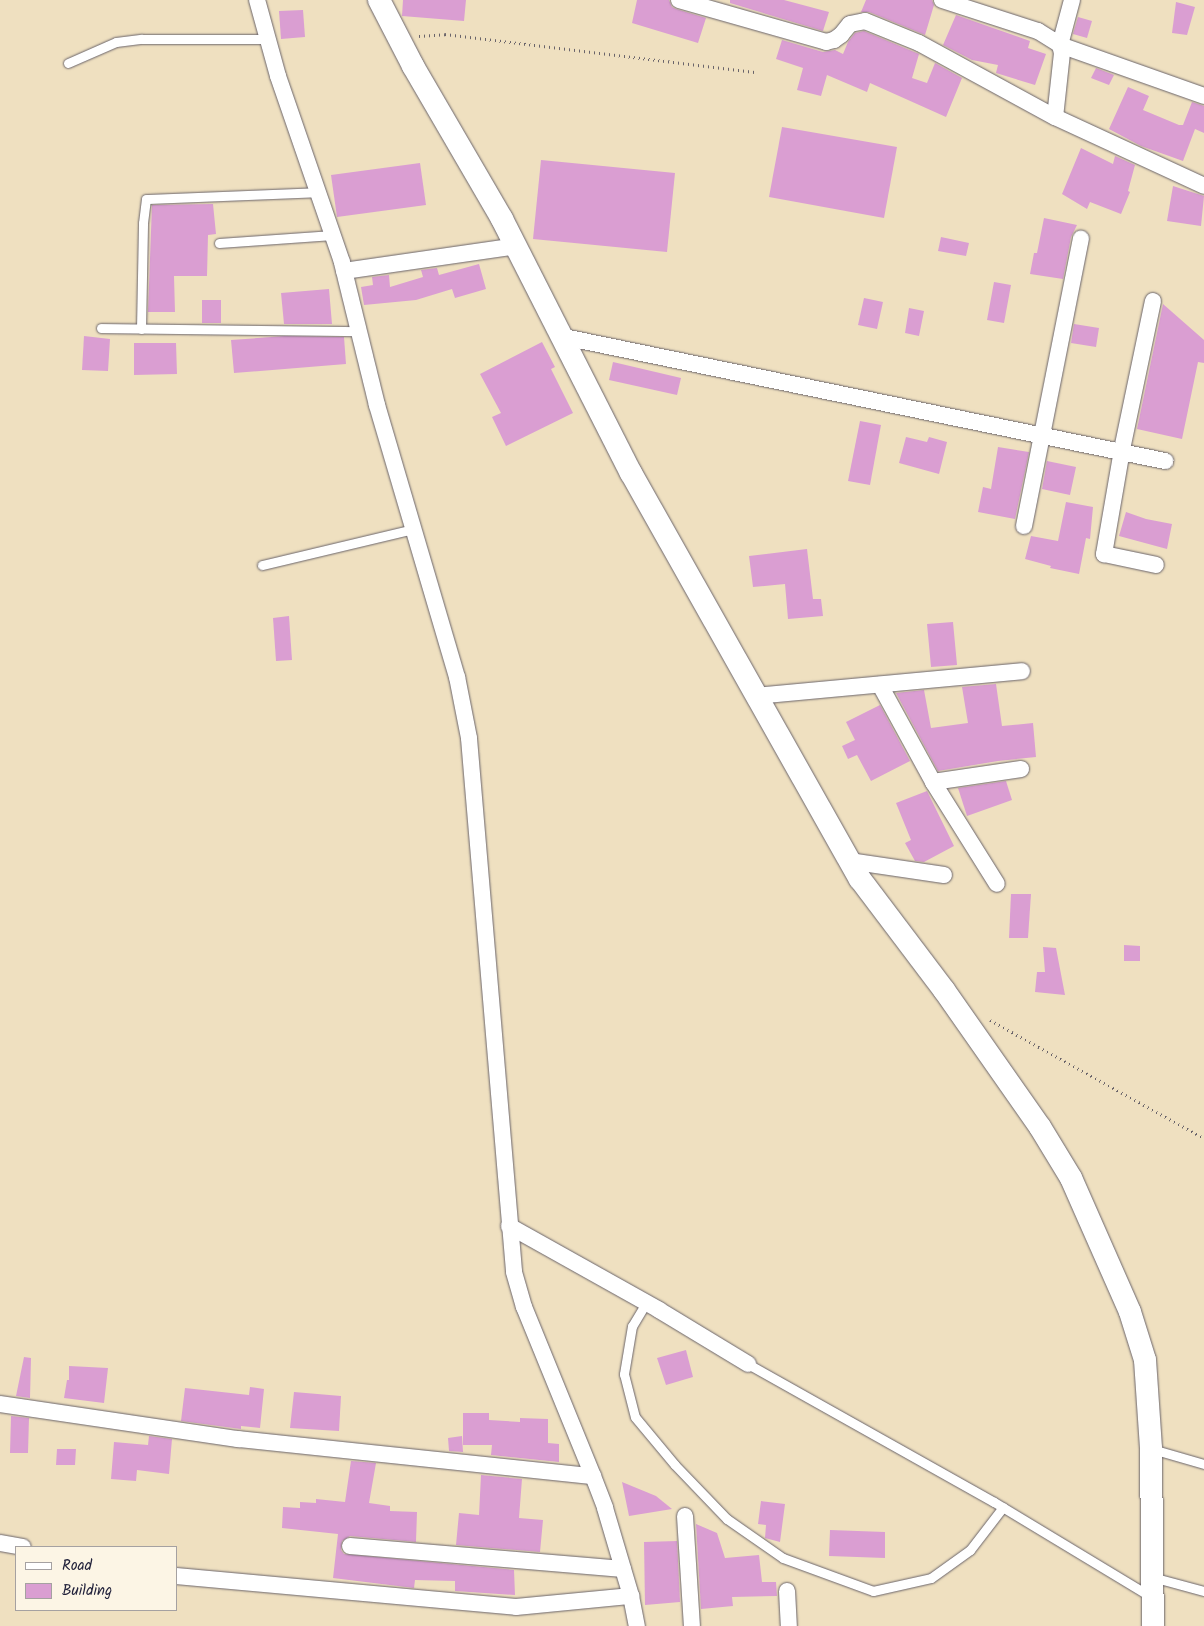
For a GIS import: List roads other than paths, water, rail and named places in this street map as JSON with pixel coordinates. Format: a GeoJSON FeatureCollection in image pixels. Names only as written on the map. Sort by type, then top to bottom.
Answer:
{"type":"FeatureCollection","features":[{"type":"Feature","properties":{"kind":"street"},"geometry":{"type":"LineString","coordinates":[[257,0],[267,39],[344,271],[377,405],[457,677],[466,719],[509,1226],[518,1290],[593,1476],[631,1596],[637,1626]]}},
{"type":"Feature","properties":{"kind":"street"},"geometry":{"type":"LineString","coordinates":[[379,0],[398,38],[517,246],[631,473],[849,861],[860,879],[944,990],[1040,1127],[1071,1178],[1139,1338],[1145,1360],[1151,1449],[1153,1626]]}},
{"type":"Feature","properties":{"kind":"street"},"geometry":{"type":"LineString","coordinates":[[679,0],[826,42],[834,40],[841,35],[850,24],[865,21],[919,43],[1055,117],[1204,186]]}},
{"type":"Feature","properties":{"kind":"street"},"geometry":{"type":"LineString","coordinates":[[942,0],[1038,32],[1060,45],[1204,96]]}},
{"type":"Feature","properties":{"kind":"street"},"geometry":{"type":"LineString","coordinates":[[1055,117],[1062,53],[1060,45],[1072,0]]}},
{"type":"Feature","properties":{"kind":"street"},"geometry":{"type":"LineString","coordinates":[[1024,526],[1081,239]]}},
{"type":"Feature","properties":{"kind":"street"},"geometry":{"type":"LineString","coordinates":[[344,271],[517,246]]}},
{"type":"Feature","properties":{"kind":"street"},"geometry":{"type":"LineString","coordinates":[[1152,301],[1122,450],[1104,554],[1156,565]]}},
{"type":"Feature","properties":{"kind":"street"},"geometry":{"type":"LineString","coordinates":[[564,337],[1122,450],[1165,461]]}},
{"type":"Feature","properties":{"kind":"street"},"geometry":{"type":"LineString","coordinates":[[755,696],[1022,671]]}},
{"type":"Feature","properties":{"kind":"street"},"geometry":{"type":"LineString","coordinates":[[880,684],[933,782],[997,884]]}},
{"type":"Feature","properties":{"kind":"street"},"geometry":{"type":"LineString","coordinates":[[933,782],[1021,769]]}},
{"type":"Feature","properties":{"kind":"street"},"geometry":{"type":"LineString","coordinates":[[849,861],[944,875]]}},
{"type":"Feature","properties":{"kind":"street"},"geometry":{"type":"LineString","coordinates":[[509,1226],[646,1303],[748,1364]]}},
{"type":"Feature","properties":{"kind":"street"},"geometry":{"type":"LineString","coordinates":[[0,1404],[238,1438],[593,1476]]}},
{"type":"Feature","properties":{"kind":"street"},"geometry":{"type":"LineString","coordinates":[[685,1516],[692,1626]]}},
{"type":"Feature","properties":{"kind":"street"},"geometry":{"type":"LineString","coordinates":[[0,1542],[18,1546]]}},
{"type":"Feature","properties":{"kind":"street"},"geometry":{"type":"LineString","coordinates":[[350,1546],[623,1569]]}},
{"type":"Feature","properties":{"kind":"street"},"geometry":{"type":"LineString","coordinates":[[178,1576],[516,1607],[631,1596]]}},
{"type":"Feature","properties":{"kind":"street"},"geometry":{"type":"LineString","coordinates":[[787,1591],[789,1626]]}},
{"type":"Feature","properties":{"kind":"lane"},"geometry":{"type":"LineString","coordinates":[[68,63],[116,42],[142,39],[267,39]]}},
{"type":"Feature","properties":{"kind":"lane"},"geometry":{"type":"LineString","coordinates":[[141,329],[143,223],[146,199],[318,192]]}},
{"type":"Feature","properties":{"kind":"lane"},"geometry":{"type":"LineString","coordinates":[[219,242],[333,236]]}},
{"type":"Feature","properties":{"kind":"lane"},"geometry":{"type":"LineString","coordinates":[[101,328],[359,331]]}},
{"type":"Feature","properties":{"kind":"lane"},"geometry":{"type":"LineString","coordinates":[[262,565],[413,529]]}},
{"type":"Feature","properties":{"kind":"lane"},"geometry":{"type":"LineString","coordinates":[[646,1303],[632,1326],[624,1374],[635,1417],[675,1465],[727,1520],[783,1558],[873,1591],[931,1578],[970,1550],[1003,1507]]}},
{"type":"Feature","properties":{"kind":"lane"},"geometry":{"type":"LineString","coordinates":[[748,1364],[1003,1507],[1152,1587],[1204,1591]]}},
{"type":"Feature","properties":{"kind":"lane"},"geometry":{"type":"LineString","coordinates":[[1151,1449],[1204,1464]]}}]}
